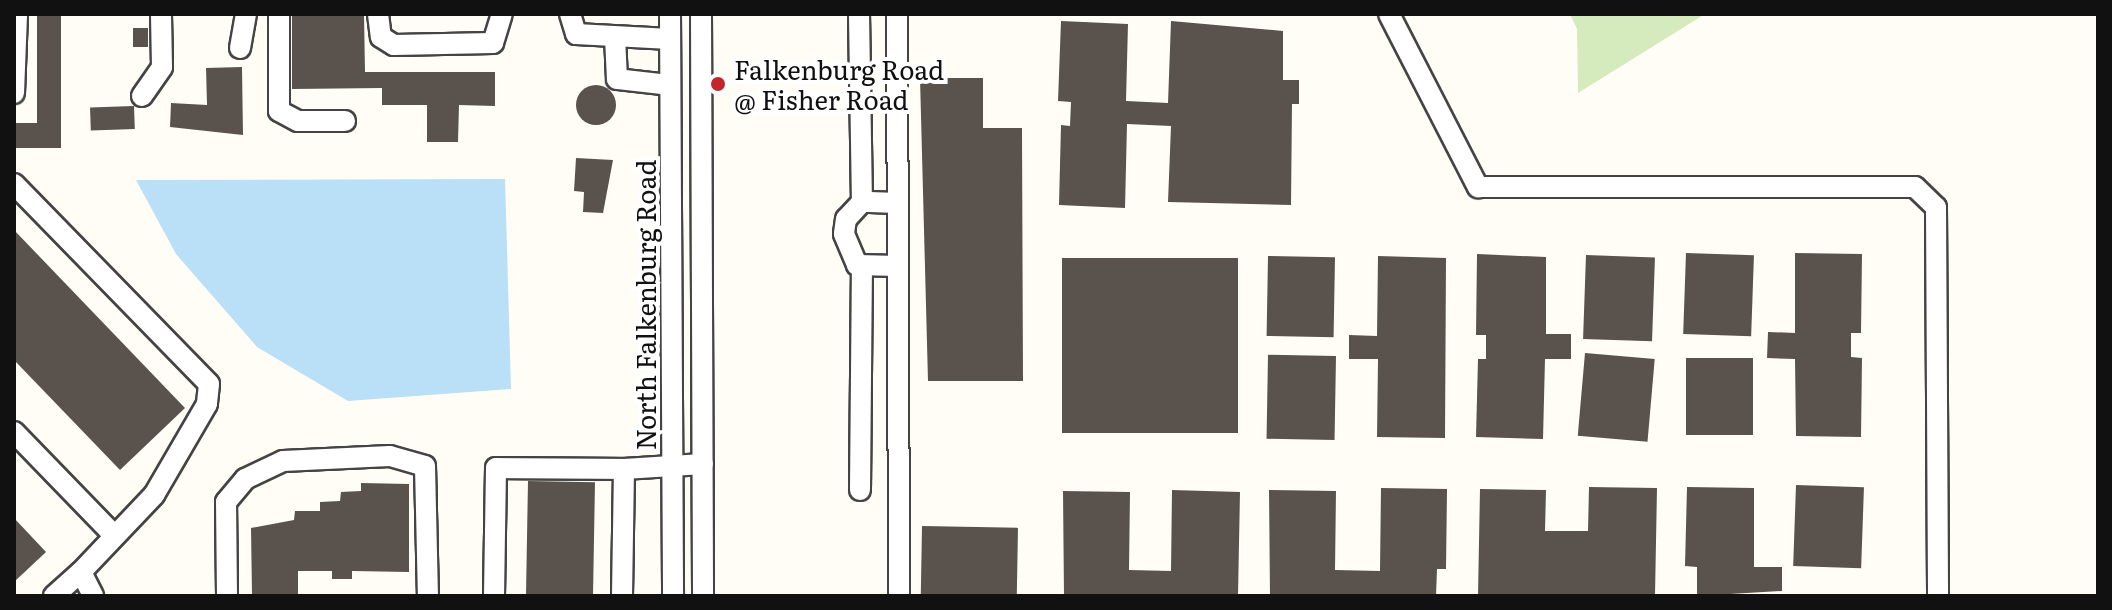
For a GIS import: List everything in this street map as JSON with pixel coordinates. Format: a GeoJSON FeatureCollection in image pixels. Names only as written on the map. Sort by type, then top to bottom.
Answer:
{"type":"FeatureCollection","features":[{"type":"Feature","properties":{"kind":"street"},"geometry":{"type":"LineString","coordinates":[[14,93],[17,14]]}},
{"type":"Feature","properties":{"kind":"street"},"geometry":{"type":"LineString","coordinates":[[142,96],[162,67],[161,14]]}},
{"type":"Feature","properties":{"kind":"street"},"geometry":{"type":"LineString","coordinates":[[240,48],[246,14]]}},
{"type":"Feature","properties":{"kind":"street"},"geometry":{"type":"LineString","coordinates":[[279,14],[279,111],[298,121],[345,121]]}},
{"type":"Feature","properties":{"kind":"street"},"geometry":{"type":"LineString","coordinates":[[378,14],[385,42],[409,45],[493,43],[502,14]]}},
{"type":"Feature","properties":{"kind":"street"},"geometry":{"type":"LineString","coordinates":[[570,14],[576,34],[670,39]]}},
{"type":"Feature","properties":{"kind":"street","name":"North Falkenburg Road"},"geometry":{"type":"LineString","coordinates":[[670,14],[673,596]]}},
{"type":"Feature","properties":{"kind":"street"},"geometry":{"type":"LineString","coordinates":[[701,14],[703,596]]}},
{"type":"Feature","properties":{"kind":"street"},"geometry":{"type":"LineString","coordinates":[[859,14],[862,202],[846,219],[844,234],[852,259],[862,266],[898,266]]}},
{"type":"Feature","properties":{"kind":"street"},"geometry":{"type":"LineString","coordinates":[[897,14],[899,596]]}},
{"type":"Feature","properties":{"kind":"street"},"geometry":{"type":"LineString","coordinates":[[1389,14],[1478,187],[1915,187],[1936,207],[1938,596]]}},
{"type":"Feature","properties":{"kind":"street"},"geometry":{"type":"LineString","coordinates":[[615,37],[617,79],[670,85]]}},
{"type":"Feature","properties":{"kind":"street"},"geometry":{"type":"LineString","coordinates":[[14,184],[209,384],[207,404],[154,495],[54,596]]}},
{"type":"Feature","properties":{"kind":"street"},"geometry":{"type":"LineString","coordinates":[[862,202],[898,203]]}},
{"type":"Feature","properties":{"kind":"street"},"geometry":{"type":"LineString","coordinates":[[860,490],[862,266]]}},
{"type":"Feature","properties":{"kind":"street"},"geometry":{"type":"LineString","coordinates":[[14,432],[113,534]]}},
{"type":"Feature","properties":{"kind":"street"},"geometry":{"type":"LineString","coordinates":[[227,596],[226,502],[245,479],[283,461],[390,456],[425,466],[428,596]]}},
{"type":"Feature","properties":{"kind":"street"},"geometry":{"type":"LineString","coordinates":[[494,596],[496,468],[624,469],[703,464]]}},
{"type":"Feature","properties":{"kind":"street"},"geometry":{"type":"LineString","coordinates":[[622,596],[624,469]]}},
{"type":"Feature","properties":{"kind":"street"},"geometry":{"type":"LineString","coordinates":[[81,572],[93,596]]}},
{"type":"Feature","properties":{"kind":"green space"},"geometry":{"type":"Polygon","coordinates":[[[1570,14],[1705,14],[1578,93],[1577,29],[1570,14]]]}},
{"type":"Feature","properties":{"kind":"water"},"geometry":{"type":"Polygon","coordinates":[[[505,179],[511,389],[348,401],[257,347],[176,254],[136,180],[505,179]]]}},
{"type":"Feature","properties":{"kind":"building"},"geometry":{"type":"Polygon","coordinates":[[[37,14],[61,14],[61,148],[14,148],[14,123],[37,123],[37,14]]]}},
{"type":"Feature","properties":{"kind":"building"},"geometry":{"type":"Polygon","coordinates":[[[292,14],[364,14],[365,72],[495,72],[495,106],[459,105],[458,142],[427,142],[427,105],[382,105],[382,88],[292,89],[292,14]]]}},
{"type":"Feature","properties":{"kind":"building"},"geometry":{"type":"Polygon","coordinates":[[[1061,21],[1128,24],[1126,101],[1168,103],[1171,21],[1283,31],[1283,80],[1299,80],[1299,104],[1292,104],[1291,205],[1168,202],[1171,126],[1127,124],[1125,208],[1059,205],[1061,125],[1070,126],[1071,102],[1058,101],[1061,21]]]}},
{"type":"Feature","properties":{"kind":"building"},"geometry":{"type":"Polygon","coordinates":[[[133,28],[148,28],[148,47],[133,47],[133,28]]]}},
{"type":"Feature","properties":{"kind":"building"},"geometry":{"type":"Polygon","coordinates":[[[242,67],[243,135],[170,127],[171,103],[207,105],[206,68],[242,67]]]}},
{"type":"Feature","properties":{"kind":"building"},"geometry":{"type":"Polygon","coordinates":[[[920,78],[983,78],[983,128],[1022,128],[1023,381],[928,381],[920,78]]]}},
{"type":"Feature","properties":{"kind":"building"},"geometry":{"type":"Polygon","coordinates":[[[596,85],[610,91],[616,105],[610,119],[596,125],[582,119],[576,105],[582,91],[596,85]]]}},
{"type":"Feature","properties":{"kind":"building"},"geometry":{"type":"Polygon","coordinates":[[[134,106],[135,129],[91,131],[90,108],[134,106]]]}},
{"type":"Feature","properties":{"kind":"building"},"geometry":{"type":"Polygon","coordinates":[[[576,158],[613,160],[603,213],[583,212],[584,192],[574,191],[576,158]]]}},
{"type":"Feature","properties":{"kind":"building"},"geometry":{"type":"Polygon","coordinates":[[[14,230],[185,408],[120,470],[14,360],[14,230]]]}},
{"type":"Feature","properties":{"kind":"building"},"geometry":{"type":"Polygon","coordinates":[[[1686,253],[1754,255],[1751,336],[1683,334],[1686,253]]]}},
{"type":"Feature","properties":{"kind":"building"},"geometry":{"type":"Polygon","coordinates":[[[1795,253],[1862,254],[1861,333],[1851,333],[1851,357],[1862,358],[1861,437],[1796,436],[1795,359],[1767,358],[1768,332],[1795,333],[1795,253]]]}},
{"type":"Feature","properties":{"kind":"building"},"geometry":{"type":"Polygon","coordinates":[[[1477,254],[1546,257],[1546,334],[1571,334],[1571,359],[1545,359],[1543,439],[1476,437],[1478,359],[1486,359],[1486,335],[1476,335],[1477,254]]]}},
{"type":"Feature","properties":{"kind":"building"},"geometry":{"type":"Polygon","coordinates":[[[1586,255],[1655,257],[1652,341],[1583,339],[1586,255]]]}},
{"type":"Feature","properties":{"kind":"building"},"geometry":{"type":"Polygon","coordinates":[[[1268,256],[1335,257],[1334,337],[1267,336],[1268,256]]]}},
{"type":"Feature","properties":{"kind":"building"},"geometry":{"type":"Polygon","coordinates":[[[1378,256],[1446,258],[1445,438],[1377,437],[1378,359],[1349,359],[1349,335],[1377,336],[1378,256]]]}},
{"type":"Feature","properties":{"kind":"building"},"geometry":{"type":"Polygon","coordinates":[[[1062,258],[1238,258],[1238,433],[1062,433],[1062,258]]]}},
{"type":"Feature","properties":{"kind":"building"},"geometry":{"type":"Polygon","coordinates":[[[1585,353],[1655,359],[1647,442],[1578,436],[1585,353]]]}},
{"type":"Feature","properties":{"kind":"building"},"geometry":{"type":"Polygon","coordinates":[[[1268,355],[1336,356],[1335,440],[1267,439],[1268,355]]]}},
{"type":"Feature","properties":{"kind":"building"},"geometry":{"type":"Polygon","coordinates":[[[1686,358],[1753,358],[1753,435],[1686,435],[1686,358]]]}},
{"type":"Feature","properties":{"kind":"building"},"geometry":{"type":"Polygon","coordinates":[[[528,481],[595,482],[593,596],[526,596],[528,481]]]}},
{"type":"Feature","properties":{"kind":"building"},"geometry":{"type":"Polygon","coordinates":[[[361,483],[409,484],[409,572],[352,571],[352,579],[332,579],[332,571],[298,571],[298,596],[252,595],[251,528],[294,520],[295,511],[320,511],[320,502],[340,501],[341,492],[361,491],[361,483]]]}},
{"type":"Feature","properties":{"kind":"building"},"geometry":{"type":"Polygon","coordinates":[[[1796,485],[1864,487],[1861,568],[1793,566],[1796,485]]]}},
{"type":"Feature","properties":{"kind":"building"},"geometry":{"type":"Polygon","coordinates":[[[1589,487],[1657,488],[1655,596],[1478,596],[1480,489],[1546,490],[1545,531],[1588,531],[1589,487]]]}},
{"type":"Feature","properties":{"kind":"building"},"geometry":{"type":"Polygon","coordinates":[[[1687,487],[1754,488],[1754,567],[1782,567],[1782,591],[1697,596],[1697,567],[1685,566],[1687,487]]]}},
{"type":"Feature","properties":{"kind":"building"},"geometry":{"type":"Polygon","coordinates":[[[1381,488],[1447,489],[1446,569],[1437,569],[1436,596],[1270,596],[1269,490],[1336,491],[1335,570],[1380,571],[1381,488]]]}},
{"type":"Feature","properties":{"kind":"building"},"geometry":{"type":"Polygon","coordinates":[[[1172,490],[1240,492],[1238,596],[1064,596],[1063,491],[1130,492],[1129,570],[1171,571],[1172,490]]]}},
{"type":"Feature","properties":{"kind":"building"},"geometry":{"type":"Polygon","coordinates":[[[14,518],[46,552],[14,582],[14,518]]]}},
{"type":"Feature","properties":{"kind":"building"},"geometry":{"type":"Polygon","coordinates":[[[922,526],[1018,528],[1017,596],[921,596],[922,526]]]}},
{"type":"Feature","properties":{"kind":"place","name":"Falkenburg Road @ Fisher Road"},"geometry":{"type":"Point","coordinates":[718,84]}}]}
